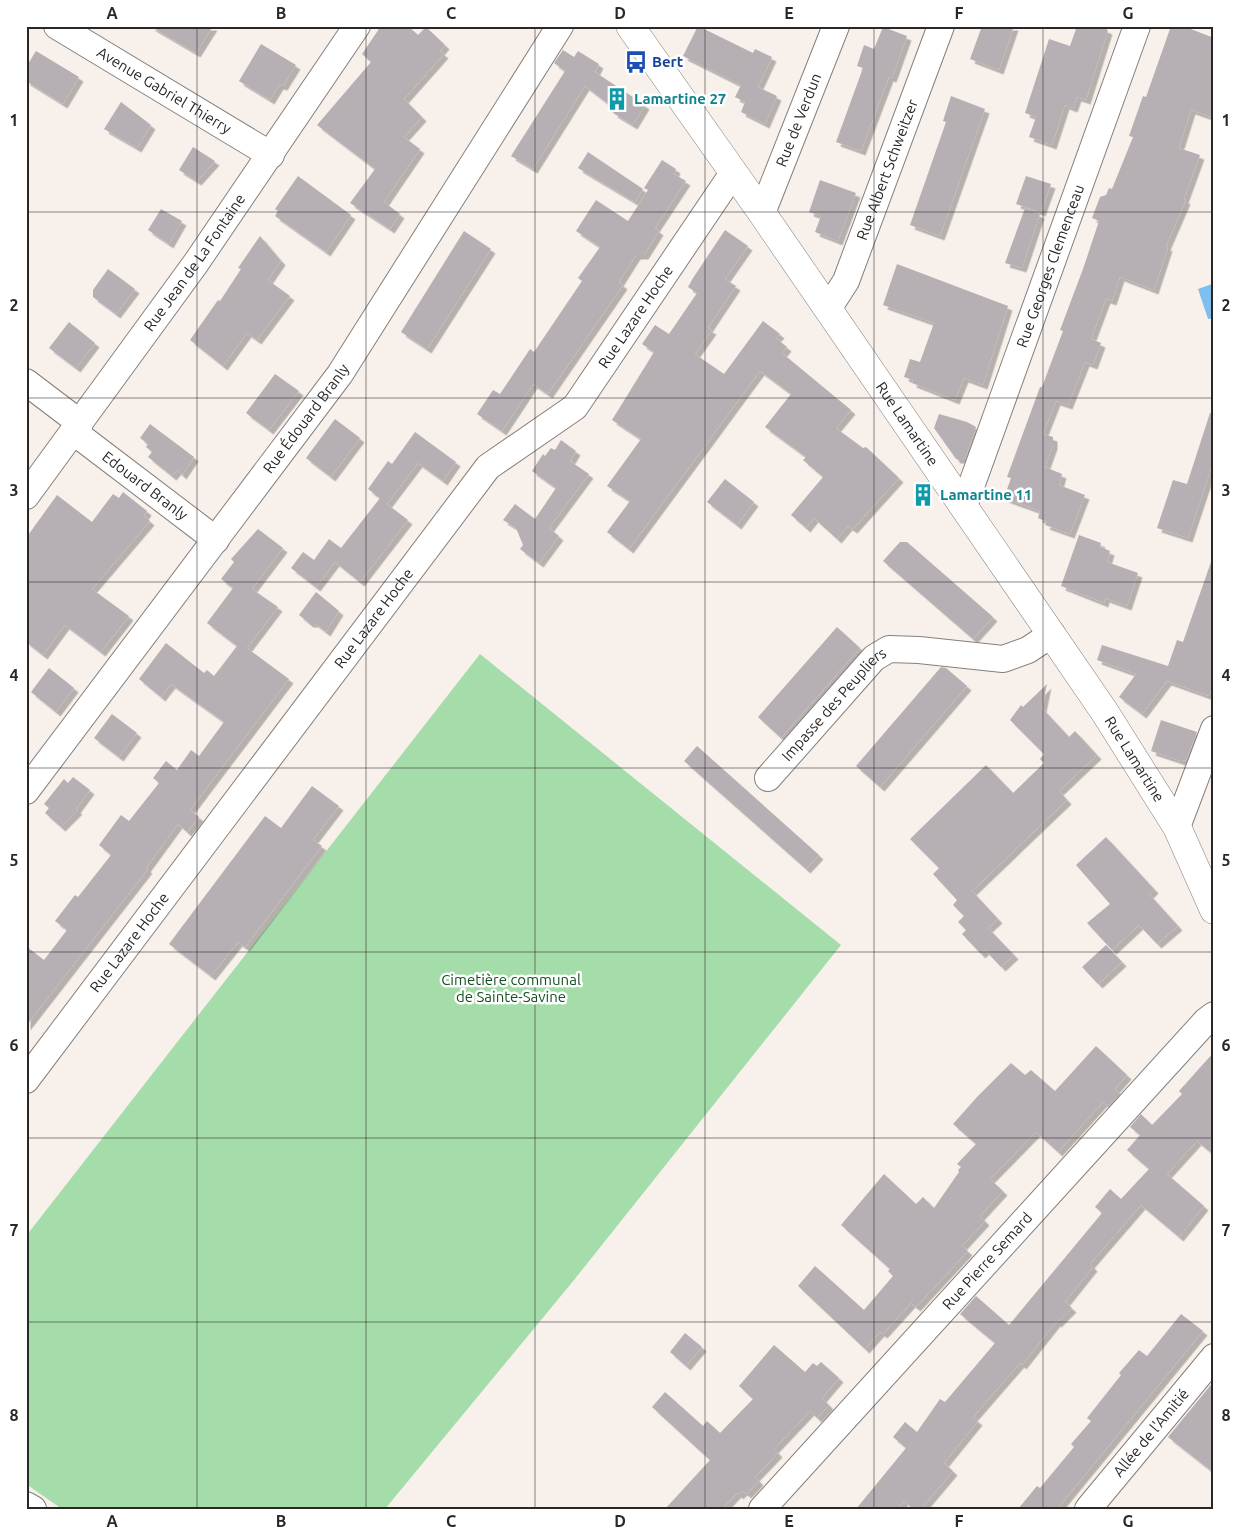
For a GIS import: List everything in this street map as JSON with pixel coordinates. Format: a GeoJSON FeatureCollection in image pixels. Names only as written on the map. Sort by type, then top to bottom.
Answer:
{"type":"FeatureCollection","features":[{"type":"Feature","properties":{"kind":"street","name":"Avenue Gabriel Thierry"},"geometry":{"type":"LineString","coordinates":[[57,26],[271,155]]}},
{"type":"Feature","properties":{"kind":"street","name":"Rue Jean de La Fontaine"},"geometry":{"type":"LineString","coordinates":[[26,496],[77,428],[271,155],[357,26]]}},
{"type":"Feature","properties":{"kind":"street","name":"Rue Édouard Branly"},"geometry":{"type":"LineString","coordinates":[[26,791],[340,374],[560,26]]}},
{"type":"Feature","properties":{"kind":"street","name":"Rue Lamartine"},"geometry":{"type":"LineString","coordinates":[[630,26],[762,213],[1104,711],[1177,827],[1214,910]]}},
{"type":"Feature","properties":{"kind":"street","name":"Rue de Verdun"},"geometry":{"type":"LineString","coordinates":[[762,213],[836,26]]}},
{"type":"Feature","properties":{"kind":"street","name":"Rue Albert Schweitzer"},"geometry":{"type":"LineString","coordinates":[[828,309],[846,281],[941,26]]}},
{"type":"Feature","properties":{"kind":"street","name":"Rue Georges Clemenceau"},"geometry":{"type":"LineString","coordinates":[[964,506],[1137,26]]}},
{"type":"Feature","properties":{"kind":"street","name":"Rue Lazare Hoche"},"geometry":{"type":"LineString","coordinates":[[26,1080],[488,467],[575,407],[733,173]]}},
{"type":"Feature","properties":{"kind":"street","name":"Edouard Branly"},"geometry":{"type":"LineString","coordinates":[[26,382],[77,428],[216,540]]}},
{"type":"Feature","properties":{"kind":"street","name":"Impasse des Peupliers"},"geometry":{"type":"LineString","coordinates":[[768,778],[874,658],[889,649],[918,650],[1003,659],[1028,650],[1052,634]]}},
{"type":"Feature","properties":{"kind":"street"},"geometry":{"type":"LineString","coordinates":[[1177,827],[1213,731]]}},
{"type":"Feature","properties":{"kind":"street","name":"Rue Pierre Semard"},"geometry":{"type":"LineString","coordinates":[[762,1509],[1206,1021],[1214,1015]]}},
{"type":"Feature","properties":{"kind":"street","name":"Allée de l'Amitié"},"geometry":{"type":"LineString","coordinates":[[1088,1509],[1214,1357]]}},
{"type":"Feature","properties":{"kind":"street"},"geometry":{"type":"LineString","coordinates":[[26,1504],[33,1509]]}},
{"type":"Feature","properties":{"kind":"green space","name":"Cimetière communal de Sainte-Savine"},"geometry":{"type":"Polygon","coordinates":[[[480,654],[841,945],[574,1280],[385,1509],[62,1509],[26,1484],[26,1236],[480,654]]]}},
{"type":"Feature","properties":{"kind":"water"},"geometry":{"type":"Polygon","coordinates":[[[1212,284],[1214,318],[1208,319],[1198,289],[1212,284]]]}},
{"type":"Feature","properties":{"kind":"building"},"geometry":{"type":"Polygon","coordinates":[[[150,26],[213,26],[196,53],[150,26]]]}},
{"type":"Feature","properties":{"kind":"building"},"geometry":{"type":"Polygon","coordinates":[[[381,26],[408,26],[418,35],[426,27],[445,45],[440,51],[444,54],[404,99],[422,117],[404,137],[420,149],[384,202],[400,214],[390,229],[350,203],[375,169],[317,125],[371,62],[362,54],[381,26]]]}},
{"type":"Feature","properties":{"kind":"building"},"geometry":{"type":"Polygon","coordinates":[[[698,26],[753,53],[755,49],[772,57],[758,87],[777,96],[765,124],[741,112],[745,102],[735,97],[741,85],[683,56],[698,26]]]}},
{"type":"Feature","properties":{"kind":"building"},"geometry":{"type":"Polygon","coordinates":[[[982,26],[1014,26],[999,70],[970,59],[982,26]]]}},
{"type":"Feature","properties":{"kind":"building"},"geometry":{"type":"Polygon","coordinates":[[[1077,26],[1098,26],[1108,30],[1086,100],[1077,97],[1073,108],[1065,105],[1052,145],[1029,137],[1036,117],[1025,113],[1049,39],[1070,46],[1077,26]]]}},
{"type":"Feature","properties":{"kind":"building"},"geometry":{"type":"Polygon","coordinates":[[[1171,26],[1183,26],[1214,38],[1214,118],[1191,110],[1179,148],[1200,155],[1184,199],[1186,200],[1166,246],[1168,247],[1154,290],[1120,277],[1112,301],[1106,299],[1091,339],[1101,343],[1093,365],[1085,362],[1068,405],[1056,401],[1043,434],[1053,437],[1053,445],[1045,467],[1062,474],[1059,485],[1085,495],[1070,534],[1045,525],[1047,522],[1038,518],[1040,511],[1004,498],[1011,478],[1007,477],[1063,331],[1060,330],[1099,221],[1092,218],[1100,197],[1106,195],[1109,188],[1112,189],[1133,137],[1129,136],[1143,96],[1146,97],[1171,26]]]}},
{"type":"Feature","properties":{"kind":"building"},"geometry":{"type":"Polygon","coordinates":[[[883,27],[907,36],[892,78],[889,77],[861,151],[836,142],[863,68],[857,66],[864,45],[874,49],[883,27]]]}},
{"type":"Feature","properties":{"kind":"building"},"geometry":{"type":"Polygon","coordinates":[[[261,44],[296,65],[283,86],[279,85],[270,100],[239,81],[261,44]]]}},
{"type":"Feature","properties":{"kind":"building"},"geometry":{"type":"Polygon","coordinates":[[[563,50],[574,57],[578,51],[599,64],[595,72],[645,105],[633,125],[613,113],[615,109],[585,86],[533,169],[511,156],[565,71],[554,63],[563,50]]]}},
{"type":"Feature","properties":{"kind":"building"},"geometry":{"type":"Polygon","coordinates":[[[36,51],[79,77],[63,104],[26,81],[26,67],[36,51]]]}},
{"type":"Feature","properties":{"kind":"building"},"geometry":{"type":"Polygon","coordinates":[[[951,96],[985,109],[940,236],[910,225],[946,122],[943,121],[951,96]]]}},
{"type":"Feature","properties":{"kind":"building"},"geometry":{"type":"Polygon","coordinates":[[[121,102],[151,125],[137,148],[104,129],[121,102]]]}},
{"type":"Feature","properties":{"kind":"building"},"geometry":{"type":"Polygon","coordinates":[[[193,147],[215,161],[197,181],[179,170],[193,147]]]}},
{"type":"Feature","properties":{"kind":"building"},"geometry":{"type":"Polygon","coordinates":[[[588,152],[643,189],[635,202],[578,168],[588,152]]]}},
{"type":"Feature","properties":{"kind":"building"},"geometry":{"type":"Polygon","coordinates":[[[662,160],[676,169],[674,174],[686,181],[655,228],[659,231],[644,255],[636,255],[619,282],[623,285],[548,394],[533,384],[502,431],[477,414],[493,390],[500,394],[530,349],[534,352],[582,281],[578,278],[600,247],[576,231],[596,200],[628,221],[648,190],[644,188],[662,160]]]}},
{"type":"Feature","properties":{"kind":"building"},"geometry":{"type":"Polygon","coordinates":[[[298,176],[351,215],[326,252],[275,216],[278,211],[275,209],[298,176]]]}},
{"type":"Feature","properties":{"kind":"building"},"geometry":{"type":"Polygon","coordinates":[[[1026,176],[1051,184],[1041,212],[1016,204],[1026,176]]]}},
{"type":"Feature","properties":{"kind":"building"},"geometry":{"type":"Polygon","coordinates":[[[820,180],[856,193],[838,241],[815,232],[821,216],[809,212],[820,180]]]}},
{"type":"Feature","properties":{"kind":"building"},"geometry":{"type":"Polygon","coordinates":[[[1025,208],[1040,214],[1022,268],[1005,263],[1025,208]]]}},
{"type":"Feature","properties":{"kind":"building"},"geometry":{"type":"Polygon","coordinates":[[[161,209],[182,221],[169,244],[148,230],[161,209]]]}},
{"type":"Feature","properties":{"kind":"building"},"geometry":{"type":"Polygon","coordinates":[[[725,230],[748,246],[725,279],[736,286],[708,328],[712,330],[695,354],[724,374],[763,321],[780,334],[776,338],[787,347],[782,353],[851,410],[836,428],[863,448],[866,447],[899,478],[853,529],[848,526],[837,539],[814,518],[806,528],[791,515],[823,477],[803,460],[806,457],[765,427],[791,394],[760,371],[629,549],[607,532],[630,501],[607,486],[641,439],[612,420],[654,352],[642,344],[655,325],[669,334],[697,293],[688,287],[725,230]]]}},
{"type":"Feature","properties":{"kind":"building"},"geometry":{"type":"Polygon","coordinates":[[[464,231],[491,249],[427,349],[401,332],[464,231]]]}},
{"type":"Feature","properties":{"kind":"building"},"geometry":{"type":"Polygon","coordinates":[[[260,236],[281,261],[268,280],[290,296],[257,340],[247,333],[223,366],[190,340],[218,300],[220,301],[241,269],[238,268],[260,236]]]}},
{"type":"Feature","properties":{"kind":"building"},"geometry":{"type":"Polygon","coordinates":[[[897,264],[1008,306],[983,385],[964,378],[955,400],[912,383],[913,380],[904,377],[910,359],[920,362],[934,323],[883,305],[897,264]]]}},
{"type":"Feature","properties":{"kind":"building"},"geometry":{"type":"Polygon","coordinates":[[[108,269],[135,289],[116,314],[93,297],[93,290],[108,269]]]}},
{"type":"Feature","properties":{"kind":"building"},"geometry":{"type":"Polygon","coordinates":[[[69,322],[95,343],[76,368],[49,348],[69,322]]]}},
{"type":"Feature","properties":{"kind":"building"},"geometry":{"type":"Polygon","coordinates":[[[275,374],[299,391],[269,430],[246,413],[275,374]]]}},
{"type":"Feature","properties":{"kind":"building"},"geometry":{"type":"Polygon","coordinates":[[[1210,413],[1214,414],[1214,460],[1188,538],[1157,528],[1173,480],[1187,484],[1210,413]]]}},
{"type":"Feature","properties":{"kind":"building"},"geometry":{"type":"Polygon","coordinates":[[[939,414],[967,422],[976,427],[965,459],[956,459],[934,428],[939,414]]]}},
{"type":"Feature","properties":{"kind":"building"},"geometry":{"type":"Polygon","coordinates":[[[335,419],[360,438],[331,477],[306,458],[335,419]]]}},
{"type":"Feature","properties":{"kind":"building"},"geometry":{"type":"Polygon","coordinates":[[[150,424],[194,457],[182,475],[177,470],[172,476],[148,457],[152,452],[146,447],[148,444],[140,438],[150,424]]]}},
{"type":"Feature","properties":{"kind":"building"},"geometry":{"type":"Polygon","coordinates":[[[415,432],[456,462],[443,481],[418,463],[387,504],[408,520],[360,582],[335,562],[316,587],[291,568],[303,552],[314,560],[329,539],[341,548],[380,498],[368,489],[388,461],[392,464],[415,432]]]}},
{"type":"Feature","properties":{"kind":"building"},"geometry":{"type":"Polygon","coordinates":[[[561,440],[576,451],[570,461],[589,474],[549,528],[559,536],[539,563],[520,549],[523,545],[516,528],[503,520],[515,504],[535,519],[556,488],[532,471],[543,454],[545,456],[551,448],[555,450],[561,440]]]}},
{"type":"Feature","properties":{"kind":"building"},"geometry":{"type":"Polygon","coordinates":[[[725,479],[754,502],[737,525],[707,502],[725,479]]]}},
{"type":"Feature","properties":{"kind":"building"},"geometry":{"type":"Polygon","coordinates":[[[123,492],[147,511],[144,516],[150,521],[92,589],[129,616],[101,652],[65,625],[43,655],[26,642],[26,538],[57,495],[92,522],[113,494],[119,498],[123,492]]]}},
{"type":"Feature","properties":{"kind":"building"},"geometry":{"type":"Polygon","coordinates":[[[258,529],[283,548],[252,589],[278,607],[247,648],[289,679],[190,810],[199,817],[187,832],[178,824],[146,868],[148,869],[26,1026],[26,946],[44,960],[67,930],[55,921],[75,895],[78,897],[111,855],[99,845],[121,815],[129,821],[159,783],[153,778],[166,761],[177,770],[191,750],[199,756],[224,722],[171,684],[161,697],[139,679],[166,643],[204,673],[207,670],[214,676],[237,646],[207,623],[233,588],[221,579],[234,562],[231,559],[258,529]]]}},
{"type":"Feature","properties":{"kind":"building"},"geometry":{"type":"Polygon","coordinates":[[[1079,535],[1101,543],[1100,547],[1110,551],[1107,562],[1138,573],[1127,606],[1105,598],[1104,603],[1061,586],[1079,535]]]}},
{"type":"Feature","properties":{"kind":"building"},"geometry":{"type":"Polygon","coordinates":[[[900,542],[907,542],[993,617],[973,639],[883,561],[900,542]]]}},
{"type":"Feature","properties":{"kind":"building"},"geometry":{"type":"Polygon","coordinates":[[[1211,562],[1214,562],[1214,680],[1209,696],[1167,681],[1142,714],[1119,697],[1136,674],[1097,660],[1102,645],[1168,666],[1177,640],[1183,642],[1211,562]]]}},
{"type":"Feature","properties":{"kind":"building"},"geometry":{"type":"Polygon","coordinates":[[[316,592],[339,611],[326,632],[299,615],[316,592]]]}},
{"type":"Feature","properties":{"kind":"building"},"geometry":{"type":"Polygon","coordinates":[[[837,627],[860,648],[781,738],[758,717],[837,627]]]}},
{"type":"Feature","properties":{"kind":"building"},"geometry":{"type":"Polygon","coordinates":[[[941,667],[946,668],[967,686],[880,787],[856,766],[941,667]]]}},
{"type":"Feature","properties":{"kind":"building"},"geometry":{"type":"Polygon","coordinates":[[[49,668],[74,688],[56,712],[31,692],[49,668]]]}},
{"type":"Feature","properties":{"kind":"building"},"geometry":{"type":"Polygon","coordinates":[[[1047,684],[1042,708],[1069,737],[1075,731],[1097,755],[1059,791],[1067,800],[972,891],[998,919],[988,928],[1014,955],[1001,967],[985,950],[981,954],[962,934],[966,930],[958,922],[964,916],[953,905],[957,900],[933,874],[939,868],[910,839],[986,765],[1013,793],[1044,763],[1040,759],[1044,754],[1010,720],[1021,705],[1023,707],[1047,684]]]}},
{"type":"Feature","properties":{"kind":"building"},"geometry":{"type":"Polygon","coordinates":[[[112,714],[137,733],[119,757],[94,738],[112,714]]]}},
{"type":"Feature","properties":{"kind":"building"},"geometry":{"type":"Polygon","coordinates":[[[1161,720],[1197,732],[1186,760],[1181,761],[1151,751],[1161,720]]]}},
{"type":"Feature","properties":{"kind":"building"},"geometry":{"type":"Polygon","coordinates":[[[697,746],[819,855],[806,869],[684,761],[697,746]]]}},
{"type":"Feature","properties":{"kind":"building"},"geometry":{"type":"Polygon","coordinates":[[[73,777],[90,790],[76,809],[78,810],[61,827],[45,813],[49,808],[44,804],[64,779],[68,783],[73,777]]]}},
{"type":"Feature","properties":{"kind":"building"},"geometry":{"type":"Polygon","coordinates":[[[312,786],[339,806],[313,840],[322,846],[245,947],[238,942],[211,976],[169,944],[265,816],[281,828],[312,786]]]}},
{"type":"Feature","properties":{"kind":"building"},"geometry":{"type":"Polygon","coordinates":[[[1106,837],[1154,889],[1149,894],[1178,926],[1157,944],[1139,925],[1112,950],[1087,923],[1110,904],[1076,865],[1106,837]]]}},
{"type":"Feature","properties":{"kind":"building"},"geometry":{"type":"Polygon","coordinates":[[[1106,945],[1122,962],[1098,984],[1082,967],[1106,945]]]}},
{"type":"Feature","properties":{"kind":"building"},"geometry":{"type":"Polygon","coordinates":[[[1096,1046],[1127,1075],[1115,1089],[1120,1094],[1108,1107],[1103,1102],[1058,1152],[1036,1132],[990,1179],[1003,1191],[980,1216],[985,1221],[962,1246],[968,1251],[916,1307],[911,1303],[883,1334],[880,1332],[865,1349],[798,1286],[815,1266],[864,1310],[893,1276],[888,1271],[890,1269],[841,1225],[884,1174],[916,1204],[923,1197],[934,1208],[959,1172],[958,1170],[961,1167],[957,1164],[976,1144],[953,1124],[1011,1063],[1025,1075],[1031,1070],[1055,1091],[1096,1046]]]}},
{"type":"Feature","properties":{"kind":"building"},"geometry":{"type":"Polygon","coordinates":[[[1214,1052],[1214,1155],[1197,1141],[1167,1174],[1204,1206],[1179,1237],[1141,1205],[1090,1264],[1093,1267],[1065,1302],[1072,1308],[1056,1322],[1022,1365],[1020,1363],[973,1417],[978,1421],[944,1463],[953,1471],[921,1509],[913,1509],[904,1501],[897,1509],[856,1509],[906,1448],[893,1437],[905,1422],[917,1432],[940,1399],[945,1402],[995,1343],[960,1314],[976,1296],[1009,1325],[1102,1213],[1095,1207],[1110,1189],[1121,1199],[1149,1169],[1127,1150],[1140,1135],[1130,1127],[1141,1114],[1152,1125],[1182,1094],[1179,1091],[1214,1052]]]}},
{"type":"Feature","properties":{"kind":"building"},"geometry":{"type":"Polygon","coordinates":[[[1181,1314],[1203,1331],[1057,1509],[1018,1509],[1037,1486],[1040,1488],[1074,1447],[1071,1444],[1091,1421],[1087,1418],[1121,1375],[1119,1373],[1139,1350],[1147,1356],[1181,1314]]]}},
{"type":"Feature","properties":{"kind":"building"},"geometry":{"type":"Polygon","coordinates":[[[685,1333],[702,1347],[686,1366],[670,1352],[685,1333]]]}},
{"type":"Feature","properties":{"kind":"building"},"geometry":{"type":"Polygon","coordinates":[[[774,1345],[805,1372],[813,1363],[817,1366],[821,1362],[839,1378],[822,1398],[829,1405],[817,1418],[810,1411],[774,1449],[778,1453],[755,1477],[759,1481],[747,1494],[743,1491],[739,1495],[737,1493],[722,1509],[665,1509],[710,1460],[652,1407],[665,1392],[703,1426],[707,1421],[720,1433],[753,1399],[739,1386],[774,1345]]]}},
{"type":"Feature","properties":{"kind":"building"},"geometry":{"type":"Polygon","coordinates":[[[1214,1381],[1214,1473],[1168,1437],[1214,1381]]]}},
{"type":"Feature","properties":{"kind":"place","name":"Bert"},"geometry":{"type":"Point","coordinates":[636,62]}},
{"type":"Feature","properties":{"kind":"place","name":"Lamartine 27"},"geometry":{"type":"Point","coordinates":[617,99]}},
{"type":"Feature","properties":{"kind":"place","name":"Lamartine 11"},"geometry":{"type":"Point","coordinates":[923,495]}}]}
